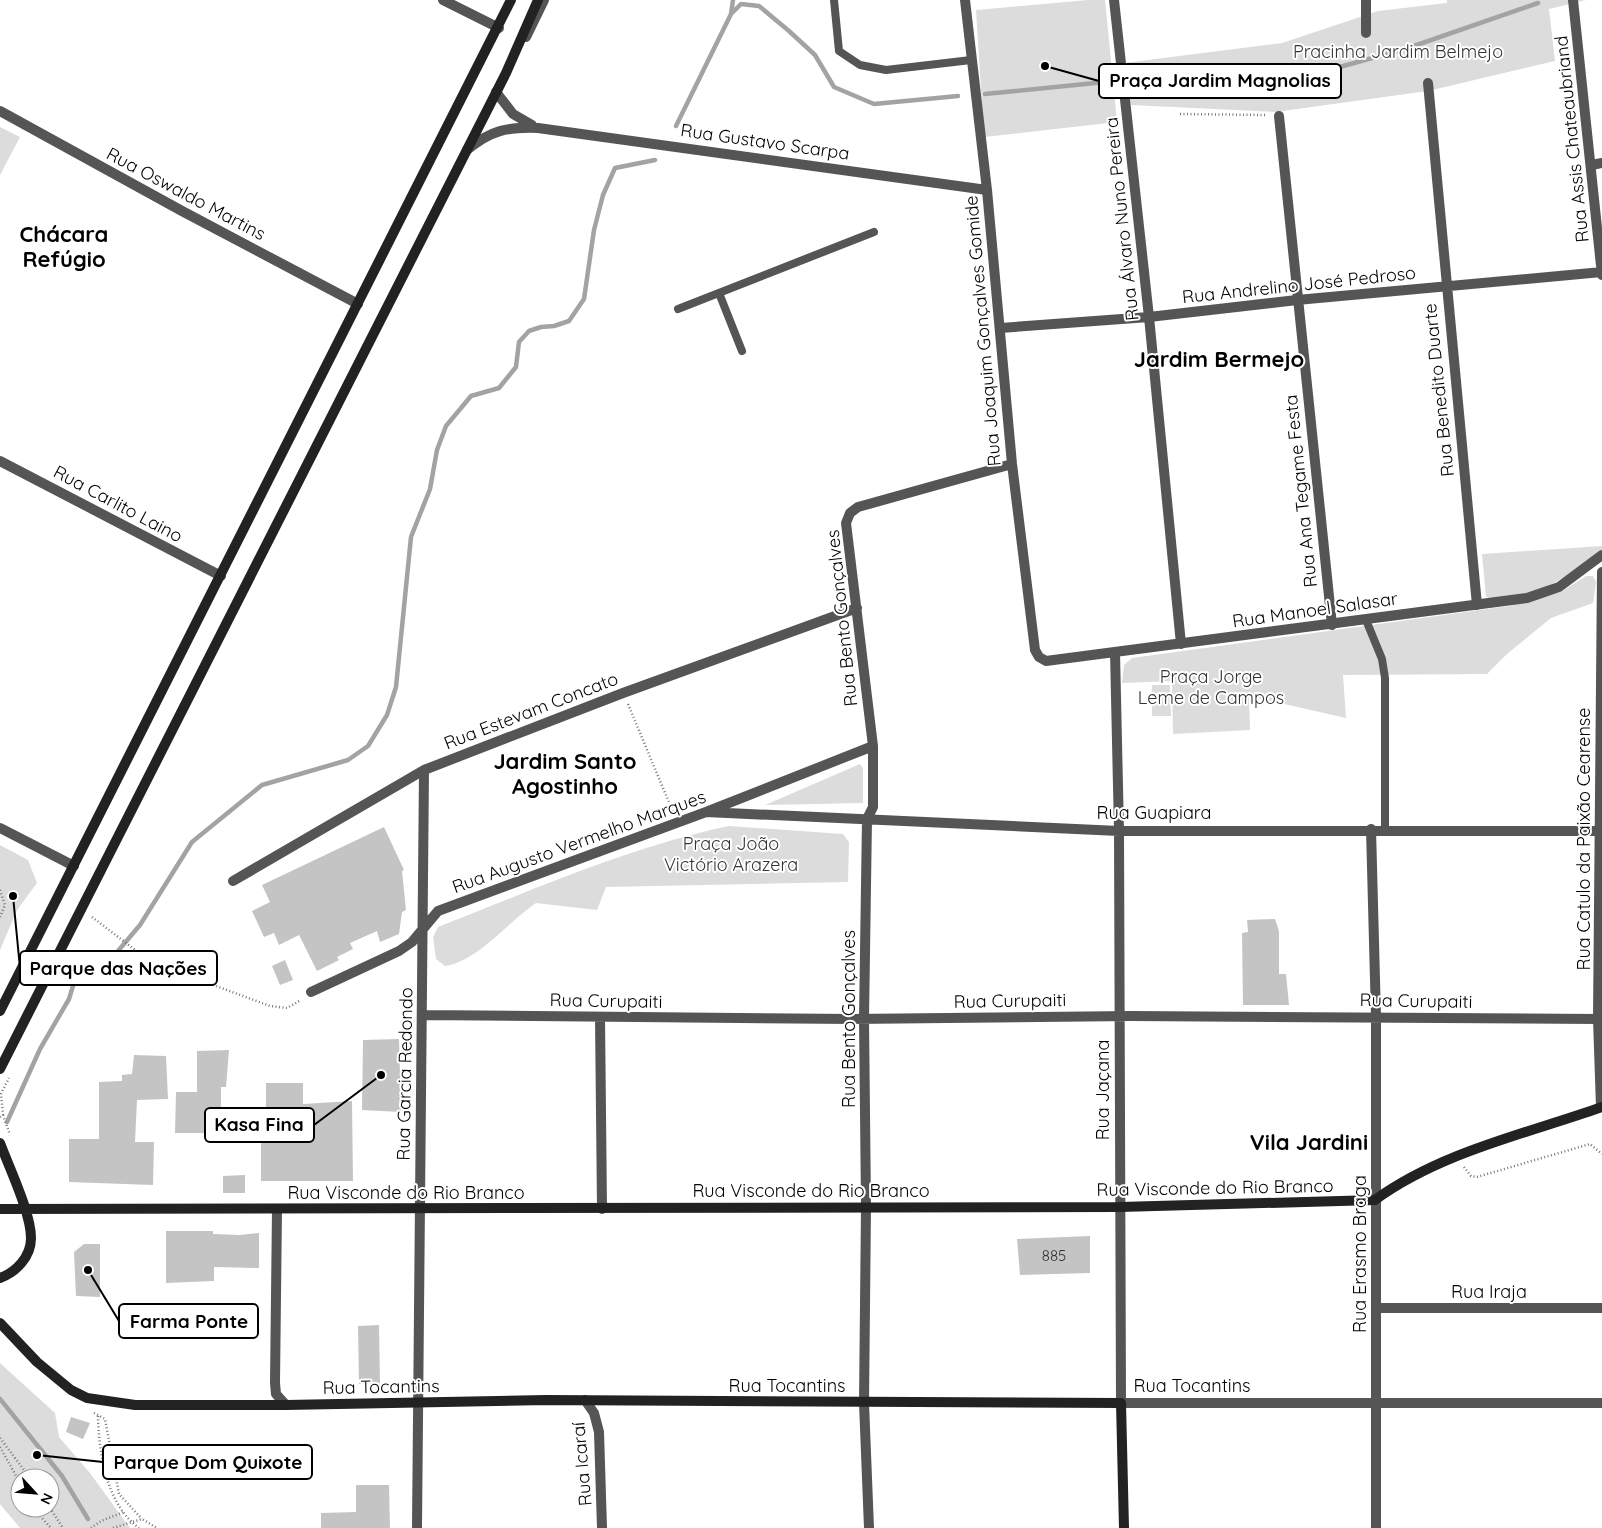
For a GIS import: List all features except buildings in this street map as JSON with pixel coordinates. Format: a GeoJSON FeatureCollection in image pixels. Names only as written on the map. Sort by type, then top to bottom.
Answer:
{"type":"FeatureCollection","features":[{"type":"Feature","properties":{"kind":"main road"},"geometry":{"type":"LineString","coordinates":[[0,1011],[499,28],[511,0]]}},
{"type":"Feature","properties":{"kind":"main road"},"geometry":{"type":"LineString","coordinates":[[0,1069],[506,73],[538,0]]}},
{"type":"Feature","properties":{"kind":"main road"},"geometry":{"type":"LineString","coordinates":[[1376,1200],[1398,1184],[1427,1168],[1602,1107]]}},
{"type":"Feature","properties":{"kind":"main road"},"geometry":{"type":"LineString","coordinates":[[0,1143],[24,1209],[31,1239],[28,1251],[15,1270],[0,1278]]}},
{"type":"Feature","properties":{"kind":"main road","name":"Rua Visconde do Rio Branco"},"geometry":{"type":"LineString","coordinates":[[0,1209],[1120,1207],[1376,1200]]}},
{"type":"Feature","properties":{"kind":"main road","name":"Rua Tocantins"},"geometry":{"type":"LineString","coordinates":[[0,1323],[56,1379],[87,1398],[135,1405],[286,1405],[585,1400],[1121,1403]]}},
{"type":"Feature","properties":{"kind":"main road","name":"Rua Jaçana"},"geometry":{"type":"LineString","coordinates":[[1121,1403],[1124,1528]]}},
{"type":"Feature","properties":{"kind":"street"},"geometry":{"type":"LineString","coordinates":[[443,0],[499,28]]}},
{"type":"Feature","properties":{"kind":"street"},"geometry":{"type":"LineString","coordinates":[[506,73],[544,0]]}},
{"type":"Feature","properties":{"kind":"street","name":"Rua Joaquim Gonçalves Gomide"},"geometry":{"type":"LineString","coordinates":[[965,0],[987,190],[1012,464],[1035,650],[1039,658]]}},
{"type":"Feature","properties":{"kind":"street","name":"Rua Álvaro Nuno Pereira"},"geometry":{"type":"LineString","coordinates":[[1114,0],[1149,317],[1181,644]]}},
{"type":"Feature","properties":{"kind":"street"},"geometry":{"type":"LineString","coordinates":[[1366,0],[1366,33]]}},
{"type":"Feature","properties":{"kind":"street","name":"Rua Assis Chateaubriand"},"geometry":{"type":"LineString","coordinates":[[1573,0],[1597,164],[1602,273]]}},
{"type":"Feature","properties":{"kind":"street","name":"Rua Benedito Duarte"},"geometry":{"type":"LineString","coordinates":[[1428,82],[1477,605]]}},
{"type":"Feature","properties":{"kind":"street","name":"Rua Gustavo Scarpa"},"geometry":{"type":"LineString","coordinates":[[496,92],[514,114],[538,128]]}},
{"type":"Feature","properties":{"kind":"street","name":"Rua Oswaldo Martins"},"geometry":{"type":"LineString","coordinates":[[0,111],[182,211],[358,304]]}},
{"type":"Feature","properties":{"kind":"street","name":"Rua Ana Tegame Festa"},"geometry":{"type":"LineString","coordinates":[[1279,116],[1332,625]]}},
{"type":"Feature","properties":{"kind":"street","name":"Rua Gustavo Scarpa"},"geometry":{"type":"LineString","coordinates":[[466,150],[489,134],[505,128],[538,128],[987,190]]}},
{"type":"Feature","properties":{"kind":"street","name":"Rua Andrelino José Pedroso"},"geometry":{"type":"LineString","coordinates":[[1000,328],[1149,317],[1297,300],[1602,273]]}},
{"type":"Feature","properties":{"kind":"street","name":"Rua Carlito Laino"},"geometry":{"type":"LineString","coordinates":[[0,461],[221,576]]}},
{"type":"Feature","properties":{"kind":"street","name":"Rua Bento Gonçalves"},"geometry":{"type":"LineString","coordinates":[[869,1528],[864,1403],[866,1207],[864,1019],[867,819],[874,807],[873,746],[846,523],[850,513],[858,507],[1012,464]]}},
{"type":"Feature","properties":{"kind":"street","name":"Rua Manoel Salasar"},"geometry":{"type":"LineString","coordinates":[[1039,658],[1046,661],[1527,598],[1559,588],[1602,555]]}},
{"type":"Feature","properties":{"kind":"street"},"geometry":{"type":"LineString","coordinates":[[1587,566],[1594,566],[1601,574]]}},
{"type":"Feature","properties":{"kind":"street","name":"Rua Catulo da Paixão Cearense"},"geometry":{"type":"LineString","coordinates":[[1601,574],[1601,831],[1598,1019],[1602,1107]]}},
{"type":"Feature","properties":{"kind":"street","name":"Rua Estevam Concato"},"geometry":{"type":"LineString","coordinates":[[233,881],[424,770],[623,693],[857,608]]}},
{"type":"Feature","properties":{"kind":"street","name":"Rua Jaçana"},"geometry":{"type":"LineString","coordinates":[[1115,652],[1119,831],[1118,1016],[1121,1403]]}},
{"type":"Feature","properties":{"kind":"street","name":"Rua Augusto Vermelho Marques"},"geometry":{"type":"LineString","coordinates":[[311,992],[399,951],[412,942],[438,911],[706,812],[873,746]]}},
{"type":"Feature","properties":{"kind":"street","name":"Rua Garcia Redondo"},"geometry":{"type":"LineString","coordinates":[[417,1528],[416,1403],[423,1015],[424,770]]}},
{"type":"Feature","properties":{"kind":"street","name":"Rua Guapiara"},"geometry":{"type":"LineString","coordinates":[[706,812],[1119,831],[1385,829],[1601,831]]}},
{"type":"Feature","properties":{"kind":"street"},"geometry":{"type":"LineString","coordinates":[[0,828],[74,866]]}},
{"type":"Feature","properties":{"kind":"street","name":"Rua Erasmo Braga"},"geometry":{"type":"LineString","coordinates":[[1371,829],[1376,1017],[1376,1528]]}},
{"type":"Feature","properties":{"kind":"street","name":"Rua Curupaiti"},"geometry":{"type":"LineString","coordinates":[[423,1015],[864,1019],[1118,1016],[1598,1019]]}},
{"type":"Feature","properties":{"kind":"street"},"geometry":{"type":"LineString","coordinates":[[600,1017],[602,1209]]}},
{"type":"Feature","properties":{"kind":"street"},"geometry":{"type":"LineString","coordinates":[[277,1209],[275,1383],[276,1394],[286,1405]]}},
{"type":"Feature","properties":{"kind":"street","name":"Rua Iraja"},"geometry":{"type":"LineString","coordinates":[[1376,1308],[1602,1308]]}},
{"type":"Feature","properties":{"kind":"street","name":"Rua Icaraí"},"geometry":{"type":"LineString","coordinates":[[585,1400],[594,1413],[599,1432],[602,1528]]}},
{"type":"Feature","properties":{"kind":"street","name":"Rua Tocantins"},"geometry":{"type":"LineString","coordinates":[[1121,1403],[1376,1402],[1602,1404]]}},
{"type":"Feature","properties":{"kind":"lane"},"geometry":{"type":"LineString","coordinates":[[834,0],[839,51],[860,65],[886,70],[971,60]]}},
{"type":"Feature","properties":{"kind":"lane"},"geometry":{"type":"LineString","coordinates":[[678,309],[874,232]]}},
{"type":"Feature","properties":{"kind":"lane"},"geometry":{"type":"LineString","coordinates":[[719,293],[742,351]]}},
{"type":"Feature","properties":{"kind":"lane"},"geometry":{"type":"LineString","coordinates":[[1366,620],[1382,659],[1385,678],[1385,829]]}},
{"type":"Feature","properties":{"kind":"path"},"geometry":{"type":"LineString","coordinates":[[1180,114],[1279,116]]}},
{"type":"Feature","properties":{"kind":"path"},"geometry":{"type":"LineString","coordinates":[[623,693],[677,823]]}},
{"type":"Feature","properties":{"kind":"path"},"geometry":{"type":"LineString","coordinates":[[0,890],[5,905],[0,917]]}},
{"type":"Feature","properties":{"kind":"path"},"geometry":{"type":"LineString","coordinates":[[91,916],[147,959],[270,1006],[286,1008],[297,1004],[311,992]]}},
{"type":"Feature","properties":{"kind":"path"},"geometry":{"type":"LineString","coordinates":[[1460,1156],[1465,1171],[1477,1177],[1590,1144],[1602,1154]]}},
{"type":"Feature","properties":{"kind":"path"},"geometry":{"type":"LineString","coordinates":[[87,1398],[98,1415],[99,1449],[113,1493],[132,1523],[139,1528]]}},
{"type":"Feature","properties":{"kind":"path"},"geometry":{"type":"LineString","coordinates":[[91,1411],[105,1419],[119,1494],[142,1519],[157,1528]]}},
{"type":"Feature","properties":{"kind":"path"},"geometry":{"type":"LineString","coordinates":[[0,1438],[22,1468]]}},
{"type":"Feature","properties":{"kind":"path"},"geometry":{"type":"LineString","coordinates":[[0,1448],[11,1468]]}},
{"type":"Feature","properties":{"kind":"path"},"geometry":{"type":"LineString","coordinates":[[91,1528],[101,1521],[124,1512]]}},
{"type":"Feature","properties":{"kind":"path"},"geometry":{"type":"LineString","coordinates":[[42,1518],[51,1528]]}},
{"type":"Feature","properties":{"kind":"path"},"geometry":{"type":"LineString","coordinates":[[114,1528],[142,1519]]}},
{"type":"Feature","properties":{"kind":"green space"},"geometry":{"type":"Polygon","coordinates":[[[1105,0],[1117,122],[984,137],[976,10],[1105,0]]]}},
{"type":"Feature","properties":{"kind":"green space","name":"Pracinha Jardim Belmejo"},"geometry":{"type":"Polygon","coordinates":[[[1447,0],[1586,0],[1549,9],[1555,61],[1428,91],[1275,112],[1131,105],[1124,63],[1282,43],[1378,11],[1447,3],[1447,0]]]}},
{"type":"Feature","properties":{"kind":"green space"},"geometry":{"type":"Polygon","coordinates":[[[0,127],[20,137],[0,175],[0,127]]]}},
{"type":"Feature","properties":{"kind":"green space"},"geometry":{"type":"Polygon","coordinates":[[[1602,546],[1602,550],[1590,559],[1549,585],[1509,597],[1495,599],[1486,597],[1482,554],[1602,546]]]}},
{"type":"Feature","properties":{"kind":"green space","name":"Praça Jorge Leme de Campos"},"geometry":{"type":"Polygon","coordinates":[[[1586,576],[1593,576],[1596,582],[1593,603],[1551,618],[1507,654],[1487,674],[1343,675],[1346,718],[1249,696],[1250,730],[1173,734],[1172,681],[1122,683],[1124,665],[1132,658],[1509,606],[1561,592],[1586,576]]]}},
{"type":"Feature","properties":{"kind":"green space"},"geometry":{"type":"Polygon","coordinates":[[[1152,685],[1170,685],[1171,716],[1152,716],[1152,685]]]}},
{"type":"Feature","properties":{"kind":"green space"},"geometry":{"type":"Polygon","coordinates":[[[860,764],[863,768],[863,803],[765,805],[860,764]]]}},
{"type":"Feature","properties":{"kind":"green space","name":"Praça João Victório Arazera"},"geometry":{"type":"Polygon","coordinates":[[[729,826],[843,834],[849,842],[848,882],[606,887],[597,910],[536,903],[469,957],[445,966],[436,959],[433,937],[438,927],[618,857],[655,845],[729,826]]]}},
{"type":"Feature","properties":{"kind":"green space"},"geometry":{"type":"Polygon","coordinates":[[[0,845],[28,860],[37,883],[17,910],[0,950],[0,845]]]}},
{"type":"Feature","properties":{"kind":"green space"},"geometry":{"type":"Polygon","coordinates":[[[0,1363],[55,1413],[59,1437],[90,1473],[130,1528],[20,1528],[12,1518],[60,1518],[60,1468],[10,1468],[10,1516],[0,1504],[0,1363]]]}},
{"type":"Feature","properties":{"kind":"waterway"},"geometry":{"type":"LineString","coordinates":[[676,126],[731,14],[733,0]]}},
{"type":"Feature","properties":{"kind":"waterway"},"geometry":{"type":"LineString","coordinates":[[1138,79],[1230,70],[1329,70],[1408,48],[1538,3]]}},
{"type":"Feature","properties":{"kind":"waterway"},"geometry":{"type":"LineString","coordinates":[[731,14],[741,4],[759,6],[815,55],[834,87],[874,104],[958,96]]}},
{"type":"Feature","properties":{"kind":"waterway"},"geometry":{"type":"LineString","coordinates":[[985,94],[1105,82]]}},
{"type":"Feature","properties":{"kind":"waterway"},"geometry":{"type":"LineString","coordinates":[[7,1122],[40,1049],[69,999],[76,976],[107,964],[140,925],[192,842],[262,785],[348,760],[368,746],[387,715],[396,687],[411,537],[430,489],[437,450],[446,426],[471,396],[499,388],[516,367],[519,342],[529,331],[569,321],[584,299],[594,230],[603,195],[615,168],[655,160]]}},
{"type":"Feature","properties":{"kind":"waterway"},"geometry":{"type":"LineString","coordinates":[[0,1399],[62,1476],[88,1519]]}},
{"type":"Feature","properties":{"kind":"place","name":"Praça Jardim Magnolias"},"geometry":{"type":"Point","coordinates":[1045,66]}},
{"type":"Feature","properties":{"kind":"place","name":"Parque das Nações"},"geometry":{"type":"Point","coordinates":[13,896]}},
{"type":"Feature","properties":{"kind":"place","name":"Kasa Fina"},"geometry":{"type":"Point","coordinates":[381,1075]}},
{"type":"Feature","properties":{"kind":"place","name":"Farma Ponte"},"geometry":{"type":"Point","coordinates":[88,1270]}},
{"type":"Feature","properties":{"kind":"place","name":"Parque Dom Quixote"},"geometry":{"type":"Point","coordinates":[37,1455]}},
{"type":"Feature","properties":{"kind":"district","name":"Chácara Refúgio"},"geometry":{"type":"Point","coordinates":[64,246]}},
{"type":"Feature","properties":{"kind":"district","name":"Jardim Bermejo"},"geometry":{"type":"Point","coordinates":[1219,359]}},
{"type":"Feature","properties":{"kind":"district","name":"Jardim Santo Agostinho"},"geometry":{"type":"Point","coordinates":[565,774]}},
{"type":"Feature","properties":{"kind":"district","name":"Vila Jardini"},"geometry":{"type":"Point","coordinates":[1309,1142]}}]}
